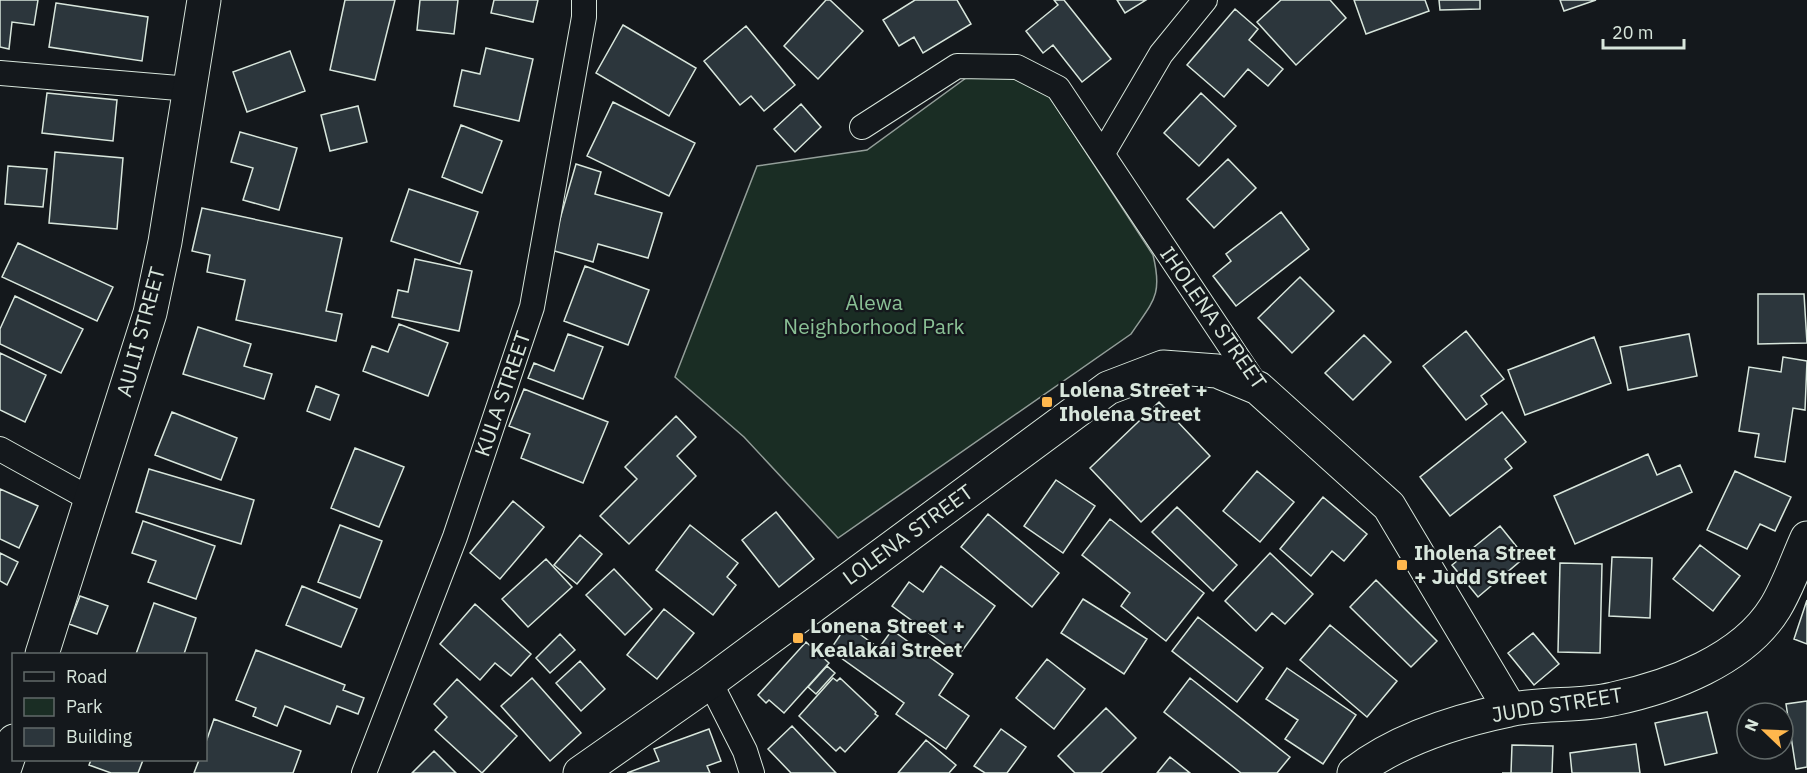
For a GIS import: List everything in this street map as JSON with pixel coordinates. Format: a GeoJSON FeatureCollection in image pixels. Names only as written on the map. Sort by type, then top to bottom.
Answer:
{"type":"FeatureCollection","features":[{"type":"Feature","properties":{"kind":"street","name":"AULII STREET"},"geometry":{"type":"LineString","coordinates":[[42,653],[150,313],[165,242],[204,0]]}},
{"type":"Feature","properties":{"kind":"street","name":"KULA STREET"},"geometry":{"type":"LineString","coordinates":[[364,773],[455,537],[532,307],[582,28],[584,0]]}},
{"type":"Feature","properties":{"kind":"street"},"geometry":{"type":"LineString","coordinates":[[1103,153],[1161,54],[1205,0]]}},
{"type":"Feature","properties":{"kind":"street","name":"IHOLENA STREET"},"geometry":{"type":"LineString","coordinates":[[862,127],[957,66],[1017,66],[1058,88],[1258,388],[1389,506],[1510,709]]}},
{"type":"Feature","properties":{"kind":"street"},"geometry":{"type":"LineString","coordinates":[[0,73],[190,89]]}},
{"type":"Feature","properties":{"kind":"street","name":"LOLENA STREET"},"geometry":{"type":"LineString","coordinates":[[580,773],[710,682],[1108,388],[1163,368],[1217,371],[1258,388]]}},
{"type":"Feature","properties":{"kind":"street"},"geometry":{"type":"LineString","coordinates":[[0,448],[92,500]]}},
{"type":"Feature","properties":{"kind":"street","name":"JUDD STREET"},"geometry":{"type":"LineString","coordinates":[[1354,773],[1396,748],[1434,731],[1510,709],[1612,699],[1690,675],[1723,659],[1752,636],[1775,608],[1807,538]]}},
{"type":"Feature","properties":{"kind":"street"},"geometry":{"type":"LineString","coordinates":[[710,682],[745,751],[752,773]]}},
{"type":"Feature","properties":{"kind":"street"},"geometry":{"type":"LineString","coordinates":[[3,773],[12,747]]}},
{"type":"Feature","properties":{"kind":"green space","name":"Alewa Neighborhood Park"},"geometry":{"type":"Polygon","coordinates":[[[977,70],[1040,82],[1153,255],[1157,280],[1154,298],[1131,334],[838,538],[744,437],[675,377],[757,166],[867,150],[977,70]]]}},
{"type":"Feature","properties":{"kind":"building"},"geometry":{"type":"Polygon","coordinates":[[[0,0],[38,0],[34,25],[12,22],[9,49],[0,47],[0,0]]]}},
{"type":"Feature","properties":{"kind":"building"},"geometry":{"type":"Polygon","coordinates":[[[345,0],[395,0],[375,80],[330,70],[345,0]]]}},
{"type":"Feature","properties":{"kind":"building"},"geometry":{"type":"Polygon","coordinates":[[[420,0],[458,0],[454,34],[417,30],[420,0]]]}},
{"type":"Feature","properties":{"kind":"building"},"geometry":{"type":"Polygon","coordinates":[[[494,0],[538,0],[533,22],[491,13],[494,0]]]}},
{"type":"Feature","properties":{"kind":"building"},"geometry":{"type":"Polygon","coordinates":[[[826,0],[830,0],[863,31],[818,79],[784,46],[826,0]]]}},
{"type":"Feature","properties":{"kind":"building"},"geometry":{"type":"Polygon","coordinates":[[[915,0],[957,0],[971,24],[923,53],[914,37],[899,46],[883,20],[915,0]]]}},
{"type":"Feature","properties":{"kind":"building"},"geometry":{"type":"Polygon","coordinates":[[[1054,0],[1064,0],[1111,59],[1082,82],[1053,45],[1043,53],[1026,31],[1058,5],[1054,0]]]}},
{"type":"Feature","properties":{"kind":"building"},"geometry":{"type":"Polygon","coordinates":[[[1117,0],[1146,0],[1125,13],[1117,0]]]}},
{"type":"Feature","properties":{"kind":"building"},"geometry":{"type":"Polygon","coordinates":[[[1281,0],[1330,0],[1346,18],[1296,65],[1257,22],[1281,0]]]}},
{"type":"Feature","properties":{"kind":"building"},"geometry":{"type":"Polygon","coordinates":[[[1354,0],[1425,0],[1429,11],[1366,34],[1354,0]]]}},
{"type":"Feature","properties":{"kind":"building"},"geometry":{"type":"Polygon","coordinates":[[[1439,0],[1480,0],[1480,9],[1440,10],[1439,0]]]}},
{"type":"Feature","properties":{"kind":"building"},"geometry":{"type":"Polygon","coordinates":[[[1560,0],[1596,0],[1564,11],[1560,0]]]}},
{"type":"Feature","properties":{"kind":"building"},"geometry":{"type":"Polygon","coordinates":[[[56,3],[148,17],[142,61],[49,47],[56,3]]]}},
{"type":"Feature","properties":{"kind":"building"},"geometry":{"type":"Polygon","coordinates":[[[1235,9],[1258,29],[1249,40],[1283,69],[1268,86],[1248,69],[1224,97],[1187,65],[1235,9]]]}},
{"type":"Feature","properties":{"kind":"building"},"geometry":{"type":"Polygon","coordinates":[[[623,25],[696,68],[669,116],[596,73],[623,25]]]}},
{"type":"Feature","properties":{"kind":"building"},"geometry":{"type":"Polygon","coordinates":[[[746,26],[795,85],[764,111],[751,96],[740,105],[704,61],[746,26]]]}},
{"type":"Feature","properties":{"kind":"building"},"geometry":{"type":"Polygon","coordinates":[[[486,48],[533,59],[519,121],[454,106],[462,70],[480,74],[486,48]]]}},
{"type":"Feature","properties":{"kind":"building"},"geometry":{"type":"Polygon","coordinates":[[[290,51],[305,91],[247,112],[233,72],[290,51]]]}},
{"type":"Feature","properties":{"kind":"building"},"geometry":{"type":"Polygon","coordinates":[[[47,93],[117,100],[113,141],[42,133],[47,93]]]}},
{"type":"Feature","properties":{"kind":"building"},"geometry":{"type":"Polygon","coordinates":[[[1201,93],[1236,126],[1199,166],[1164,133],[1201,93]]]}},
{"type":"Feature","properties":{"kind":"building"},"geometry":{"type":"Polygon","coordinates":[[[613,102],[695,143],[669,196],[587,156],[613,102]]]}},
{"type":"Feature","properties":{"kind":"building"},"geometry":{"type":"Polygon","coordinates":[[[801,104],[821,127],[795,152],[774,129],[801,104]]]}},
{"type":"Feature","properties":{"kind":"building"},"geometry":{"type":"Polygon","coordinates":[[[358,106],[367,142],[330,151],[321,115],[358,106]]]}},
{"type":"Feature","properties":{"kind":"building"},"geometry":{"type":"Polygon","coordinates":[[[461,125],[502,141],[482,193],[442,177],[461,125]]]}},
{"type":"Feature","properties":{"kind":"building"},"geometry":{"type":"Polygon","coordinates":[[[240,132],[297,148],[279,210],[243,200],[253,168],[231,162],[240,132]]]}},
{"type":"Feature","properties":{"kind":"building"},"geometry":{"type":"Polygon","coordinates":[[[55,152],[123,158],[117,229],[49,223],[55,152]]]}},
{"type":"Feature","properties":{"kind":"building"},"geometry":{"type":"Polygon","coordinates":[[[1228,159],[1256,188],[1214,228],[1187,199],[1228,159]]]}},
{"type":"Feature","properties":{"kind":"building"},"geometry":{"type":"Polygon","coordinates":[[[576,164],[601,172],[595,194],[662,213],[648,258],[598,244],[593,262],[551,250],[576,164]]]}},
{"type":"Feature","properties":{"kind":"building"},"geometry":{"type":"Polygon","coordinates":[[[8,166],[47,169],[43,207],[5,204],[8,166]]]}},
{"type":"Feature","properties":{"kind":"building"},"geometry":{"type":"Polygon","coordinates":[[[409,189],[478,212],[460,264],[391,241],[409,189]]]}},
{"type":"Feature","properties":{"kind":"building"},"geometry":{"type":"Polygon","coordinates":[[[202,208],[342,238],[326,311],[342,314],[336,341],[236,320],[245,280],[207,272],[210,255],[192,251],[202,208]]]}},
{"type":"Feature","properties":{"kind":"building"},"geometry":{"type":"Polygon","coordinates":[[[1281,212],[1309,249],[1236,306],[1213,276],[1231,261],[1226,254],[1281,212]]]}},
{"type":"Feature","properties":{"kind":"building"},"geometry":{"type":"Polygon","coordinates":[[[18,243],[113,287],[97,321],[2,277],[18,243]]]}},
{"type":"Feature","properties":{"kind":"building"},"geometry":{"type":"Polygon","coordinates":[[[415,259],[472,271],[459,331],[392,317],[398,290],[408,292],[415,259]]]}},
{"type":"Feature","properties":{"kind":"building"},"geometry":{"type":"Polygon","coordinates":[[[585,266],[649,290],[628,345],[564,321],[585,266]]]}},
{"type":"Feature","properties":{"kind":"building"},"geometry":{"type":"Polygon","coordinates":[[[1300,277],[1334,311],[1292,353],[1258,318],[1300,277]]]}},
{"type":"Feature","properties":{"kind":"building"},"geometry":{"type":"Polygon","coordinates":[[[1758,294],[1804,294],[1807,343],[1758,344],[1758,294]]]}},
{"type":"Feature","properties":{"kind":"building"},"geometry":{"type":"Polygon","coordinates":[[[15,296],[83,329],[61,373],[0,344],[0,329],[15,296]]]}},
{"type":"Feature","properties":{"kind":"building"},"geometry":{"type":"Polygon","coordinates":[[[399,324],[448,343],[428,396],[363,371],[372,346],[388,352],[399,324]]]}},
{"type":"Feature","properties":{"kind":"building"},"geometry":{"type":"Polygon","coordinates":[[[198,327],[251,344],[244,366],[272,374],[264,399],[183,374],[198,327]]]}},
{"type":"Feature","properties":{"kind":"building"},"geometry":{"type":"Polygon","coordinates":[[[1466,331],[1504,379],[1481,396],[1487,404],[1466,420],[1423,366],[1466,331]]]}},
{"type":"Feature","properties":{"kind":"building"},"geometry":{"type":"Polygon","coordinates":[[[568,334],[603,347],[583,399],[528,378],[534,363],[554,371],[568,334]]]}},
{"type":"Feature","properties":{"kind":"building"},"geometry":{"type":"Polygon","coordinates":[[[1689,334],[1697,376],[1628,390],[1620,347],[1689,334]]]}},
{"type":"Feature","properties":{"kind":"building"},"geometry":{"type":"Polygon","coordinates":[[[1364,335],[1391,362],[1353,400],[1325,373],[1364,335]]]}},
{"type":"Feature","properties":{"kind":"building"},"geometry":{"type":"Polygon","coordinates":[[[1594,337],[1611,383],[1525,415],[1508,370],[1594,337]]]}},
{"type":"Feature","properties":{"kind":"building"},"geometry":{"type":"Polygon","coordinates":[[[0,353],[46,375],[25,422],[0,410],[0,353]]]}},
{"type":"Feature","properties":{"kind":"building"},"geometry":{"type":"Polygon","coordinates":[[[1783,357],[1807,361],[1805,410],[1793,408],[1785,462],[1755,457],[1759,434],[1739,431],[1749,367],[1781,372],[1783,357]]]}},
{"type":"Feature","properties":{"kind":"building"},"geometry":{"type":"Polygon","coordinates":[[[316,386],[339,395],[330,420],[307,411],[316,386]]]}},
{"type":"Feature","properties":{"kind":"building"},"geometry":{"type":"Polygon","coordinates":[[[524,389],[608,422],[583,483],[521,458],[530,434],[509,426],[524,389]]]}},
{"type":"Feature","properties":{"kind":"building"},"geometry":{"type":"Polygon","coordinates":[[[1159,402],[1210,456],[1141,522],[1090,468],[1159,402]]]}},
{"type":"Feature","properties":{"kind":"building"},"geometry":{"type":"Polygon","coordinates":[[[172,412],[237,438],[221,480],[155,455],[172,412]]]}},
{"type":"Feature","properties":{"kind":"building"},"geometry":{"type":"Polygon","coordinates":[[[1502,412],[1526,442],[1505,459],[1512,468],[1450,516],[1420,477],[1502,412]]]}},
{"type":"Feature","properties":{"kind":"building"},"geometry":{"type":"Polygon","coordinates":[[[676,416],[696,437],[677,456],[696,476],[629,544],[600,516],[637,479],[625,467],[676,416]]]}},
{"type":"Feature","properties":{"kind":"building"},"geometry":{"type":"Polygon","coordinates":[[[355,448],[404,467],[379,527],[331,508],[355,448]]]}},
{"type":"Feature","properties":{"kind":"building"},"geometry":{"type":"Polygon","coordinates":[[[1648,454],[1657,475],[1680,465],[1692,492],[1575,544],[1554,496],[1648,454]]]}},
{"type":"Feature","properties":{"kind":"building"},"geometry":{"type":"Polygon","coordinates":[[[149,469],[254,500],[241,544],[136,512],[149,469]]]}},
{"type":"Feature","properties":{"kind":"building"},"geometry":{"type":"Polygon","coordinates":[[[1257,471],[1294,502],[1260,542],[1223,511],[1257,471]]]}},
{"type":"Feature","properties":{"kind":"building"},"geometry":{"type":"Polygon","coordinates":[[[1735,471],[1791,497],[1775,531],[1760,524],[1747,549],[1707,530],[1735,471]]]}},
{"type":"Feature","properties":{"kind":"building"},"geometry":{"type":"Polygon","coordinates":[[[1056,480],[1095,506],[1063,553],[1024,526],[1056,480]]]}},
{"type":"Feature","properties":{"kind":"building"},"geometry":{"type":"Polygon","coordinates":[[[0,489],[38,506],[19,548],[0,539],[0,489]]]}},
{"type":"Feature","properties":{"kind":"building"},"geometry":{"type":"Polygon","coordinates":[[[1323,497],[1367,534],[1344,561],[1332,551],[1311,576],[1280,549],[1323,497]]]}},
{"type":"Feature","properties":{"kind":"building"},"geometry":{"type":"Polygon","coordinates":[[[513,501],[544,527],[500,579],[470,553],[513,501]]]}},
{"type":"Feature","properties":{"kind":"building"},"geometry":{"type":"Polygon","coordinates":[[[1177,507],[1237,565],[1213,591],[1152,532],[1177,507]]]}},
{"type":"Feature","properties":{"kind":"building"},"geometry":{"type":"Polygon","coordinates":[[[776,512],[814,559],[779,587],[742,540],[776,512]]]}},
{"type":"Feature","properties":{"kind":"building"},"geometry":{"type":"Polygon","coordinates":[[[988,514],[1059,573],[1032,607],[961,547],[988,514]]]}},
{"type":"Feature","properties":{"kind":"building"},"geometry":{"type":"Polygon","coordinates":[[[1110,519],[1204,593],[1166,641],[1121,606],[1130,593],[1082,555],[1110,519]]]}},
{"type":"Feature","properties":{"kind":"building"},"geometry":{"type":"Polygon","coordinates":[[[143,521],[215,546],[196,599],[148,582],[156,561],[132,553],[143,521]]]}},
{"type":"Feature","properties":{"kind":"building"},"geometry":{"type":"Polygon","coordinates":[[[340,525],[382,541],[360,598],[318,582],[340,525]]]}},
{"type":"Feature","properties":{"kind":"building"},"geometry":{"type":"Polygon","coordinates":[[[690,525],[738,563],[727,577],[736,585],[713,615],[656,570],[690,525]]]}},
{"type":"Feature","properties":{"kind":"building"},"geometry":{"type":"Polygon","coordinates":[[[1500,526],[1525,557],[1478,597],[1452,565],[1500,526]]]}},
{"type":"Feature","properties":{"kind":"building"},"geometry":{"type":"Polygon","coordinates":[[[580,535],[602,554],[577,584],[554,565],[580,535]]]}},
{"type":"Feature","properties":{"kind":"building"},"geometry":{"type":"Polygon","coordinates":[[[1700,545],[1740,576],[1713,611],[1673,579],[1700,545]]]}},
{"type":"Feature","properties":{"kind":"building"},"geometry":{"type":"Polygon","coordinates":[[[0,553],[18,562],[7,585],[0,581],[0,553]]]}},
{"type":"Feature","properties":{"kind":"building"},"geometry":{"type":"Polygon","coordinates":[[[1270,553],[1313,594],[1285,624],[1272,613],[1256,631],[1225,601],[1270,553]]]}},
{"type":"Feature","properties":{"kind":"building"},"geometry":{"type":"Polygon","coordinates":[[[1612,557],[1652,558],[1650,618],[1609,616],[1612,557]]]}},
{"type":"Feature","properties":{"kind":"building"},"geometry":{"type":"Polygon","coordinates":[[[546,559],[572,587],[528,627],[502,599],[546,559]]]}},
{"type":"Feature","properties":{"kind":"building"},"geometry":{"type":"Polygon","coordinates":[[[1560,563],[1602,564],[1600,653],[1558,652],[1560,563]]]}},
{"type":"Feature","properties":{"kind":"building"},"geometry":{"type":"Polygon","coordinates":[[[941,566],[995,606],[959,655],[892,606],[909,582],[923,592],[941,566]]]}},
{"type":"Feature","properties":{"kind":"building"},"geometry":{"type":"Polygon","coordinates":[[[614,569],[652,609],[625,635],[586,595],[614,569]]]}},
{"type":"Feature","properties":{"kind":"building"},"geometry":{"type":"Polygon","coordinates":[[[1376,580],[1437,641],[1411,667],[1350,607],[1376,580]]]}},
{"type":"Feature","properties":{"kind":"building"},"geometry":{"type":"Polygon","coordinates":[[[302,586],[357,609],[341,647],[286,625],[302,586]]]}},
{"type":"Feature","properties":{"kind":"building"},"geometry":{"type":"Polygon","coordinates":[[[80,596],[108,606],[97,634],[69,624],[80,596]]]}},
{"type":"Feature","properties":{"kind":"building"},"geometry":{"type":"Polygon","coordinates":[[[1083,599],[1147,639],[1124,674],[1061,633],[1083,599]]]}},
{"type":"Feature","properties":{"kind":"building"},"geometry":{"type":"Polygon","coordinates":[[[1807,600],[1807,644],[1794,639],[1807,600]]]}},
{"type":"Feature","properties":{"kind":"building"},"geometry":{"type":"Polygon","coordinates":[[[154,603],[196,618],[184,653],[136,653],[154,603]]]}},
{"type":"Feature","properties":{"kind":"building"},"geometry":{"type":"Polygon","coordinates":[[[475,604],[531,654],[511,676],[495,663],[480,680],[440,644],[475,604]]]}},
{"type":"Feature","properties":{"kind":"building"},"geometry":{"type":"Polygon","coordinates":[[[664,609],[694,633],[657,679],[627,655],[664,609]]]}},
{"type":"Feature","properties":{"kind":"building"},"geometry":{"type":"Polygon","coordinates":[[[1198,617],[1263,668],[1237,702],[1172,651],[1198,617]]]}},
{"type":"Feature","properties":{"kind":"building"},"geometry":{"type":"Polygon","coordinates":[[[847,625],[879,648],[892,630],[953,674],[939,695],[969,716],[946,749],[896,714],[904,703],[830,650],[847,625]]]}},
{"type":"Feature","properties":{"kind":"building"},"geometry":{"type":"Polygon","coordinates":[[[1330,625],[1397,681],[1367,717],[1300,660],[1330,625]]]}},
{"type":"Feature","properties":{"kind":"building"},"geometry":{"type":"Polygon","coordinates":[[[1533,633],[1559,664],[1534,685],[1508,653],[1533,633]]]}},
{"type":"Feature","properties":{"kind":"building"},"geometry":{"type":"Polygon","coordinates":[[[560,634],[575,650],[550,673],[536,658],[560,634]]]}},
{"type":"Feature","properties":{"kind":"building"},"geometry":{"type":"Polygon","coordinates":[[[806,642],[829,663],[784,713],[769,700],[766,703],[758,695],[806,642]]]}},
{"type":"Feature","properties":{"kind":"building"},"geometry":{"type":"Polygon","coordinates":[[[256,650],[345,685],[343,690],[364,698],[358,714],[337,706],[330,724],[285,706],[277,726],[253,716],[256,708],[236,700],[256,650]]]}},
{"type":"Feature","properties":{"kind":"building"},"geometry":{"type":"Polygon","coordinates":[[[1047,659],[1085,689],[1054,729],[1016,698],[1047,659]]]}},
{"type":"Feature","properties":{"kind":"building"},"geometry":{"type":"Polygon","coordinates":[[[580,661],[605,689],[581,711],[556,683],[580,661]]]}},
{"type":"Feature","properties":{"kind":"building"},"geometry":{"type":"Polygon","coordinates":[[[827,666],[835,673],[816,694],[808,687],[827,666]]]}},
{"type":"Feature","properties":{"kind":"building"},"geometry":{"type":"Polygon","coordinates":[[[1287,668],[1356,715],[1323,764],[1285,739],[1298,720],[1266,699],[1287,668]]]}},
{"type":"Feature","properties":{"kind":"building"},"geometry":{"type":"Polygon","coordinates":[[[532,678],[581,733],[550,761],[501,706],[532,678]]]}},
{"type":"Feature","properties":{"kind":"building"},"geometry":{"type":"Polygon","coordinates":[[[833,678],[837,681],[840,678],[878,716],[845,752],[840,747],[836,751],[799,716],[833,678]]]}},
{"type":"Feature","properties":{"kind":"building"},"geometry":{"type":"Polygon","coordinates":[[[1190,678],[1290,757],[1277,773],[1241,773],[1164,712],[1190,678]]]}},
{"type":"Feature","properties":{"kind":"building"},"geometry":{"type":"Polygon","coordinates":[[[457,679],[517,736],[482,773],[435,730],[447,717],[434,704],[457,679]]]}},
{"type":"Feature","properties":{"kind":"building"},"geometry":{"type":"Polygon","coordinates":[[[1807,701],[1807,767],[1796,769],[1795,761],[1795,703],[1807,701]]]}},
{"type":"Feature","properties":{"kind":"building"},"geometry":{"type":"Polygon","coordinates":[[[1106,708],[1136,738],[1101,773],[1075,773],[1058,756],[1106,708]]]}},
{"type":"Feature","properties":{"kind":"building"},"geometry":{"type":"Polygon","coordinates":[[[1707,712],[1717,753],[1665,765],[1655,723],[1707,712]]]}},
{"type":"Feature","properties":{"kind":"building"},"geometry":{"type":"Polygon","coordinates":[[[214,719],[301,751],[293,773],[194,773],[199,761],[207,761],[207,739],[214,719]]]}},
{"type":"Feature","properties":{"kind":"building"},"geometry":{"type":"Polygon","coordinates":[[[792,726],[836,773],[791,773],[768,749],[792,726]]]}},
{"type":"Feature","properties":{"kind":"building"},"geometry":{"type":"Polygon","coordinates":[[[709,729],[721,761],[707,766],[710,773],[627,773],[659,761],[654,749],[709,729]]]}},
{"type":"Feature","properties":{"kind":"building"},"geometry":{"type":"Polygon","coordinates":[[[1001,729],[1026,747],[1007,773],[985,773],[974,766],[1001,729]]]}},
{"type":"Feature","properties":{"kind":"building"},"geometry":{"type":"Polygon","coordinates":[[[926,740],[956,765],[949,773],[898,773],[926,740]]]}},
{"type":"Feature","properties":{"kind":"building"},"geometry":{"type":"Polygon","coordinates":[[[1636,744],[1640,773],[1572,773],[1570,753],[1636,744]]]}},
{"type":"Feature","properties":{"kind":"building"},"geometry":{"type":"Polygon","coordinates":[[[1512,745],[1553,746],[1552,773],[1511,773],[1512,745]]]}},
{"type":"Feature","properties":{"kind":"building"},"geometry":{"type":"Polygon","coordinates":[[[434,751],[456,773],[412,773],[434,751]]]}},
{"type":"Feature","properties":{"kind":"building"},"geometry":{"type":"Polygon","coordinates":[[[1170,757],[1190,773],[1157,773],[1170,757]]]}},
{"type":"Feature","properties":{"kind":"building"},"geometry":{"type":"Polygon","coordinates":[[[91,761],[143,761],[138,773],[111,773],[89,765],[91,761]]]}},
{"type":"Feature","properties":{"kind":"place","name":"Lolena Street + Iholena Street"},"geometry":{"type":"Point","coordinates":[1047,402]}},
{"type":"Feature","properties":{"kind":"place","name":"Iholena Street + Judd Street"},"geometry":{"type":"Point","coordinates":[1402,565]}},
{"type":"Feature","properties":{"kind":"place","name":"Lonena Street + Kealakai Street"},"geometry":{"type":"Point","coordinates":[798,638]}}]}
